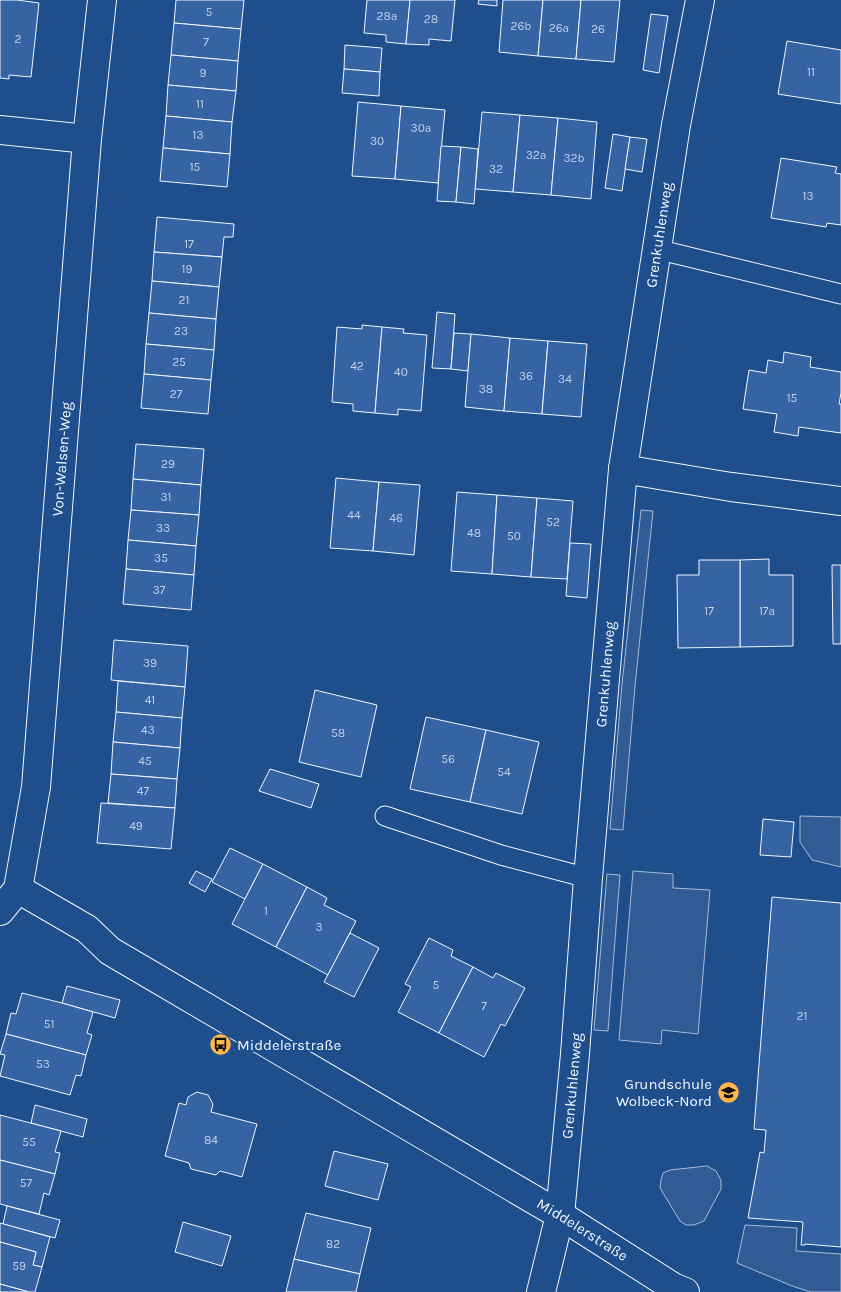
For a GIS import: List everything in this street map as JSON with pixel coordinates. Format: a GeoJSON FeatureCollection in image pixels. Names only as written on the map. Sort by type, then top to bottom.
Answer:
{"type":"FeatureCollection","features":[{"type":"Feature","properties":{"kind":"street","name":"Von-Walsen-Weg"},"geometry":{"type":"LineString","coordinates":[[0,911],[18,889],[36,787],[87,139],[102,0]]}},
{"type":"Feature","properties":{"kind":"street","name":"Grenkuhlenweg"},"geometry":{"type":"LineString","coordinates":[[541,1292],[560,1215],[623,469],[676,125],[700,0]]}},
{"type":"Feature","properties":{"kind":"street"},"geometry":{"type":"LineString","coordinates":[[0,130],[87,139]]}},
{"type":"Feature","properties":{"kind":"street"},"geometry":{"type":"LineString","coordinates":[[623,469],[841,501]]}},
{"type":"Feature","properties":{"kind":"street","name":"Middelerstraße"},"geometry":{"type":"LineString","coordinates":[[18,889],[87,930],[110,951],[560,1215],[673,1287],[685,1292]]}},
{"type":"Feature","properties":{"kind":"lane"},"geometry":{"type":"LineString","coordinates":[[656,249],[841,294]]}},
{"type":"Feature","properties":{"kind":"lane"},"geometry":{"type":"LineString","coordinates":[[385,816],[501,855],[588,878]]}},
{"type":"Feature","properties":{"kind":"shaded area"},"geometry":{"type":"Polygon","coordinates":[[[641,510],[653,511],[635,686],[623,830],[610,829],[622,684],[641,510]]]}},
{"type":"Feature","properties":{"kind":"shaded area"},"geometry":{"type":"Polygon","coordinates":[[[800,816],[841,817],[841,867],[812,860],[800,842],[800,816]]]}},
{"type":"Feature","properties":{"kind":"shaded area"},"geometry":{"type":"Polygon","coordinates":[[[633,871],[673,874],[673,888],[710,890],[698,1034],[662,1030],[661,1044],[619,1040],[633,871]]]}},
{"type":"Feature","properties":{"kind":"shaded area"},"geometry":{"type":"Polygon","coordinates":[[[607,874],[620,875],[608,1031],[594,1030],[607,874]]]}},
{"type":"Feature","properties":{"kind":"shaded area"},"geometry":{"type":"Polygon","coordinates":[[[707,1166],[716,1171],[721,1180],[721,1189],[704,1221],[694,1225],[686,1225],[680,1221],[660,1188],[663,1173],[670,1170],[707,1166]]]}},
{"type":"Feature","properties":{"kind":"shaded area"},"geometry":{"type":"Polygon","coordinates":[[[745,1225],[797,1228],[796,1251],[841,1254],[841,1292],[811,1292],[737,1263],[745,1225]]]}},
{"type":"Feature","properties":{"kind":"building"},"geometry":{"type":"Polygon","coordinates":[[[0,0],[39,3],[31,77],[9,75],[9,79],[0,78],[0,0]]]}},
{"type":"Feature","properties":{"kind":"building"},"geometry":{"type":"Polygon","coordinates":[[[176,0],[244,0],[241,29],[174,23],[176,0]]]}},
{"type":"Feature","properties":{"kind":"building"},"geometry":{"type":"Polygon","coordinates":[[[367,0],[410,0],[406,44],[386,42],[386,35],[364,33],[367,0]]]}},
{"type":"Feature","properties":{"kind":"building"},"geometry":{"type":"Polygon","coordinates":[[[410,0],[455,0],[451,41],[429,39],[429,45],[406,44],[410,0]]]}},
{"type":"Feature","properties":{"kind":"building"},"geometry":{"type":"Polygon","coordinates":[[[479,0],[497,0],[497,6],[478,4],[479,0]]]}},
{"type":"Feature","properties":{"kind":"building"},"geometry":{"type":"Polygon","coordinates":[[[503,0],[543,0],[538,56],[499,52],[503,0]]]}},
{"type":"Feature","properties":{"kind":"building"},"geometry":{"type":"Polygon","coordinates":[[[543,0],[581,0],[576,59],[538,56],[543,0]]]}},
{"type":"Feature","properties":{"kind":"building"},"geometry":{"type":"Polygon","coordinates":[[[581,0],[620,0],[614,62],[576,59],[581,0]]]}},
{"type":"Feature","properties":{"kind":"building"},"geometry":{"type":"Polygon","coordinates":[[[651,14],[668,16],[659,73],[643,70],[651,14]]]}},
{"type":"Feature","properties":{"kind":"building"},"geometry":{"type":"Polygon","coordinates":[[[174,23],[241,29],[238,61],[171,55],[174,23]]]}},
{"type":"Feature","properties":{"kind":"building"},"geometry":{"type":"Polygon","coordinates":[[[787,41],[841,50],[841,104],[778,94],[787,41]]]}},
{"type":"Feature","properties":{"kind":"building"},"geometry":{"type":"Polygon","coordinates":[[[345,45],[382,48],[380,72],[344,69],[345,45]]]}},
{"type":"Feature","properties":{"kind":"building"},"geometry":{"type":"Polygon","coordinates":[[[171,55],[238,61],[236,91],[168,85],[171,55]]]}},
{"type":"Feature","properties":{"kind":"building"},"geometry":{"type":"Polygon","coordinates":[[[344,69],[380,72],[379,96],[342,93],[344,69]]]}},
{"type":"Feature","properties":{"kind":"building"},"geometry":{"type":"Polygon","coordinates":[[[168,85],[236,91],[232,122],[166,116],[168,85]]]}},
{"type":"Feature","properties":{"kind":"building"},"geometry":{"type":"Polygon","coordinates":[[[358,102],[401,106],[395,179],[352,176],[358,102]]]}},
{"type":"Feature","properties":{"kind":"building"},"geometry":{"type":"Polygon","coordinates":[[[401,106],[445,110],[438,183],[395,179],[401,106]]]}},
{"type":"Feature","properties":{"kind":"building"},"geometry":{"type":"Polygon","coordinates":[[[482,112],[520,115],[513,192],[475,189],[482,112]]]}},
{"type":"Feature","properties":{"kind":"building"},"geometry":{"type":"Polygon","coordinates":[[[520,115],[558,118],[551,195],[513,192],[520,115]]]}},
{"type":"Feature","properties":{"kind":"building"},"geometry":{"type":"Polygon","coordinates":[[[166,116],[232,122],[230,154],[163,148],[166,116]]]}},
{"type":"Feature","properties":{"kind":"building"},"geometry":{"type":"Polygon","coordinates":[[[558,118],[597,122],[591,199],[551,195],[558,118]]]}},
{"type":"Feature","properties":{"kind":"building"},"geometry":{"type":"Polygon","coordinates":[[[613,134],[630,137],[622,191],[605,188],[613,134]]]}},
{"type":"Feature","properties":{"kind":"building"},"geometry":{"type":"Polygon","coordinates":[[[630,137],[647,139],[642,172],[625,169],[630,137]]]}},
{"type":"Feature","properties":{"kind":"building"},"geometry":{"type":"Polygon","coordinates":[[[441,146],[461,147],[456,202],[437,201],[441,146]]]}},
{"type":"Feature","properties":{"kind":"building"},"geometry":{"type":"Polygon","coordinates":[[[461,147],[478,149],[474,204],[456,202],[461,147]]]}},
{"type":"Feature","properties":{"kind":"building"},"geometry":{"type":"Polygon","coordinates":[[[163,148],[230,154],[227,187],[160,181],[163,148]]]}},
{"type":"Feature","properties":{"kind":"building"},"geometry":{"type":"Polygon","coordinates":[[[781,158],[837,167],[835,173],[841,174],[841,225],[827,223],[826,227],[771,218],[781,158]]]}},
{"type":"Feature","properties":{"kind":"building"},"geometry":{"type":"Polygon","coordinates":[[[157,217],[234,224],[233,237],[224,237],[222,257],[154,252],[157,217]]]}},
{"type":"Feature","properties":{"kind":"building"},"geometry":{"type":"Polygon","coordinates":[[[154,252],[222,257],[219,287],[152,281],[154,252]]]}},
{"type":"Feature","properties":{"kind":"building"},"geometry":{"type":"Polygon","coordinates":[[[152,281],[219,287],[216,319],[149,313],[152,281]]]}},
{"type":"Feature","properties":{"kind":"building"},"geometry":{"type":"Polygon","coordinates":[[[437,312],[455,314],[451,369],[432,368],[437,312]]]}},
{"type":"Feature","properties":{"kind":"building"},"geometry":{"type":"Polygon","coordinates":[[[149,313],[216,319],[214,350],[146,344],[149,313]]]}},
{"type":"Feature","properties":{"kind":"building"},"geometry":{"type":"Polygon","coordinates":[[[362,325],[382,327],[375,413],[353,411],[353,404],[332,402],[337,327],[362,329],[362,325]]]}},
{"type":"Feature","properties":{"kind":"building"},"geometry":{"type":"Polygon","coordinates":[[[382,327],[404,329],[403,333],[427,335],[421,411],[398,409],[398,415],[375,413],[382,327]]]}},
{"type":"Feature","properties":{"kind":"building"},"geometry":{"type":"Polygon","coordinates":[[[454,333],[471,334],[468,371],[451,369],[454,333]]]}},
{"type":"Feature","properties":{"kind":"building"},"geometry":{"type":"Polygon","coordinates":[[[471,334],[510,338],[504,411],[465,407],[471,334]]]}},
{"type":"Feature","properties":{"kind":"building"},"geometry":{"type":"Polygon","coordinates":[[[510,338],[548,341],[542,414],[504,411],[510,338]]]}},
{"type":"Feature","properties":{"kind":"building"},"geometry":{"type":"Polygon","coordinates":[[[548,341],[587,344],[581,417],[542,414],[548,341]]]}},
{"type":"Feature","properties":{"kind":"building"},"geometry":{"type":"Polygon","coordinates":[[[146,344],[214,350],[211,380],[144,374],[146,344]]]}},
{"type":"Feature","properties":{"kind":"building"},"geometry":{"type":"Polygon","coordinates":[[[784,352],[811,357],[810,367],[841,372],[839,404],[841,404],[841,433],[799,427],[798,436],[774,432],[777,414],[743,409],[749,370],[766,373],[768,360],[783,363],[784,352]]]}},
{"type":"Feature","properties":{"kind":"building"},"geometry":{"type":"Polygon","coordinates":[[[144,374],[211,380],[208,414],[141,408],[144,374]]]}},
{"type":"Feature","properties":{"kind":"building"},"geometry":{"type":"Polygon","coordinates":[[[136,444],[204,449],[201,485],[133,479],[136,444]]]}},
{"type":"Feature","properties":{"kind":"building"},"geometry":{"type":"Polygon","coordinates":[[[336,478],[379,482],[373,551],[330,548],[336,478]]]}},
{"type":"Feature","properties":{"kind":"building"},"geometry":{"type":"Polygon","coordinates":[[[133,479],[201,485],[199,515],[131,510],[133,479]]]}},
{"type":"Feature","properties":{"kind":"building"},"geometry":{"type":"Polygon","coordinates":[[[379,482],[420,485],[414,555],[373,551],[379,482]]]}},
{"type":"Feature","properties":{"kind":"building"},"geometry":{"type":"Polygon","coordinates":[[[457,492],[497,495],[492,574],[451,571],[457,492]]]}},
{"type":"Feature","properties":{"kind":"building"},"geometry":{"type":"Polygon","coordinates":[[[497,495],[537,498],[531,577],[492,574],[497,495]]]}},
{"type":"Feature","properties":{"kind":"building"},"geometry":{"type":"Polygon","coordinates":[[[537,498],[573,501],[567,579],[531,577],[537,498]]]}},
{"type":"Feature","properties":{"kind":"building"},"geometry":{"type":"Polygon","coordinates":[[[131,510],[199,515],[196,546],[128,540],[131,510]]]}},
{"type":"Feature","properties":{"kind":"building"},"geometry":{"type":"Polygon","coordinates":[[[128,540],[196,546],[194,575],[126,569],[128,540]]]}},
{"type":"Feature","properties":{"kind":"building"},"geometry":{"type":"Polygon","coordinates":[[[570,543],[591,544],[587,598],[566,596],[570,543]]]}},
{"type":"Feature","properties":{"kind":"building"},"geometry":{"type":"Polygon","coordinates":[[[769,559],[769,575],[793,575],[793,646],[740,647],[740,560],[769,559]]]}},
{"type":"Feature","properties":{"kind":"building"},"geometry":{"type":"Polygon","coordinates":[[[699,560],[740,560],[740,647],[678,648],[677,575],[699,575],[699,560]]]}},
{"type":"Feature","properties":{"kind":"building"},"geometry":{"type":"Polygon","coordinates":[[[832,565],[841,565],[841,644],[833,644],[832,565]]]}},
{"type":"Feature","properties":{"kind":"building"},"geometry":{"type":"Polygon","coordinates":[[[126,569],[194,575],[191,610],[123,604],[126,569]]]}},
{"type":"Feature","properties":{"kind":"building"},"geometry":{"type":"Polygon","coordinates":[[[114,640],[188,646],[185,687],[111,680],[114,640]]]}},
{"type":"Feature","properties":{"kind":"building"},"geometry":{"type":"Polygon","coordinates":[[[118,681],[185,687],[182,718],[116,712],[118,681]]]}},
{"type":"Feature","properties":{"kind":"building"},"geometry":{"type":"Polygon","coordinates":[[[315,690],[377,705],[361,777],[299,762],[315,690]]]}},
{"type":"Feature","properties":{"kind":"building"},"geometry":{"type":"Polygon","coordinates":[[[116,712],[182,718],[180,748],[113,742],[116,712]]]}},
{"type":"Feature","properties":{"kind":"building"},"geometry":{"type":"Polygon","coordinates":[[[426,717],[486,730],[470,802],[410,789],[426,717]]]}},
{"type":"Feature","properties":{"kind":"building"},"geometry":{"type":"Polygon","coordinates":[[[486,730],[539,742],[522,814],[470,802],[486,730]]]}},
{"type":"Feature","properties":{"kind":"building"},"geometry":{"type":"Polygon","coordinates":[[[113,742],[180,748],[177,779],[111,774],[113,742]]]}},
{"type":"Feature","properties":{"kind":"building"},"geometry":{"type":"Polygon","coordinates":[[[270,769],[319,784],[311,808],[259,791],[270,769]]]}},
{"type":"Feature","properties":{"kind":"building"},"geometry":{"type":"Polygon","coordinates":[[[111,774],[177,779],[175,808],[108,803],[111,774]]]}},
{"type":"Feature","properties":{"kind":"building"},"geometry":{"type":"Polygon","coordinates":[[[101,803],[175,808],[171,849],[97,843],[101,803]]]}},
{"type":"Feature","properties":{"kind":"building"},"geometry":{"type":"Polygon","coordinates":[[[763,819],[794,822],[791,857],[760,855],[763,819]]]}},
{"type":"Feature","properties":{"kind":"building"},"geometry":{"type":"Polygon","coordinates":[[[230,848],[263,864],[245,899],[212,882],[230,848]]]}},
{"type":"Feature","properties":{"kind":"building"},"geometry":{"type":"Polygon","coordinates":[[[263,864],[307,887],[276,947],[232,924],[263,864]]]}},
{"type":"Feature","properties":{"kind":"building"},"geometry":{"type":"Polygon","coordinates":[[[196,871],[212,879],[205,892],[189,883],[196,871]]]}},
{"type":"Feature","properties":{"kind":"building"},"geometry":{"type":"Polygon","coordinates":[[[307,887],[327,898],[324,905],[356,921],[328,975],[276,947],[307,887]]]}},
{"type":"Feature","properties":{"kind":"building"},"geometry":{"type":"Polygon","coordinates":[[[772,897],[841,903],[841,1247],[801,1245],[803,1222],[748,1218],[760,1152],[764,1153],[766,1130],[754,1129],[772,897]]]}},
{"type":"Feature","properties":{"kind":"building"},"geometry":{"type":"Polygon","coordinates":[[[350,933],[379,948],[354,997],[324,982],[350,933]]]}},
{"type":"Feature","properties":{"kind":"building"},"geometry":{"type":"Polygon","coordinates":[[[429,938],[453,950],[451,956],[473,967],[439,1033],[398,1012],[411,987],[405,984],[429,938]]]}},
{"type":"Feature","properties":{"kind":"building"},"geometry":{"type":"Polygon","coordinates":[[[473,967],[493,978],[496,973],[525,988],[505,1026],[501,1024],[484,1057],[439,1033],[473,967]]]}},
{"type":"Feature","properties":{"kind":"building"},"geometry":{"type":"Polygon","coordinates":[[[67,986],[120,1000],[115,1018],[62,1003],[67,986]]]}},
{"type":"Feature","properties":{"kind":"building"},"geometry":{"type":"Polygon","coordinates":[[[22,993],[93,1012],[87,1033],[92,1035],[86,1055],[6,1034],[11,1013],[16,1014],[22,993]]]}},
{"type":"Feature","properties":{"kind":"building"},"geometry":{"type":"Polygon","coordinates":[[[6,1034],[86,1055],[81,1076],[76,1075],[70,1095],[0,1076],[5,1055],[0,1054],[6,1034]]]}},
{"type":"Feature","properties":{"kind":"building"},"geometry":{"type":"Polygon","coordinates":[[[197,1092],[208,1095],[213,1104],[211,1112],[257,1124],[242,1177],[220,1171],[216,1175],[191,1169],[189,1163],[165,1156],[179,1103],[186,1105],[188,1097],[197,1092]]]}},
{"type":"Feature","properties":{"kind":"building"},"geometry":{"type":"Polygon","coordinates":[[[35,1105],[87,1119],[83,1137],[31,1123],[35,1105]]]}},
{"type":"Feature","properties":{"kind":"building"},"geometry":{"type":"Polygon","coordinates":[[[0,1115],[61,1131],[55,1152],[60,1153],[55,1174],[0,1160],[0,1115]]]}},
{"type":"Feature","properties":{"kind":"building"},"geometry":{"type":"Polygon","coordinates":[[[334,1151],[388,1164],[378,1200],[325,1186],[334,1151]]]}},
{"type":"Feature","properties":{"kind":"building"},"geometry":{"type":"Polygon","coordinates":[[[0,1160],[55,1174],[49,1195],[44,1193],[39,1214],[0,1204],[0,1160]]]}},
{"type":"Feature","properties":{"kind":"building"},"geometry":{"type":"Polygon","coordinates":[[[7,1206],[60,1220],[55,1238],[3,1224],[7,1206]]]}},
{"type":"Feature","properties":{"kind":"building"},"geometry":{"type":"Polygon","coordinates":[[[306,1213],[371,1228],[360,1274],[294,1259],[306,1213]]]}},
{"type":"Feature","properties":{"kind":"building"},"geometry":{"type":"Polygon","coordinates":[[[183,1222],[231,1236],[222,1266],[175,1252],[183,1222]]]}},
{"type":"Feature","properties":{"kind":"building"},"geometry":{"type":"Polygon","coordinates":[[[0,1223],[50,1237],[42,1267],[33,1265],[36,1252],[0,1242],[0,1223]]]}},
{"type":"Feature","properties":{"kind":"building"},"geometry":{"type":"Polygon","coordinates":[[[0,1242],[36,1252],[33,1265],[42,1267],[35,1292],[0,1284],[0,1242]]]}},
{"type":"Feature","properties":{"kind":"building"},"geometry":{"type":"Polygon","coordinates":[[[294,1259],[360,1274],[356,1292],[286,1292],[294,1259]]]}},
{"type":"Feature","properties":{"kind":"building"},"geometry":{"type":"Polygon","coordinates":[[[0,1284],[29,1292],[0,1292],[0,1284]]]}},
{"type":"Feature","properties":{"kind":"place","name":"Middelerstraße"},"geometry":{"type":"Point","coordinates":[221,1045]}},
{"type":"Feature","properties":{"kind":"place","name":"Grundschule Wolbeck-Nord"},"geometry":{"type":"Point","coordinates":[728,1093]}}]}
